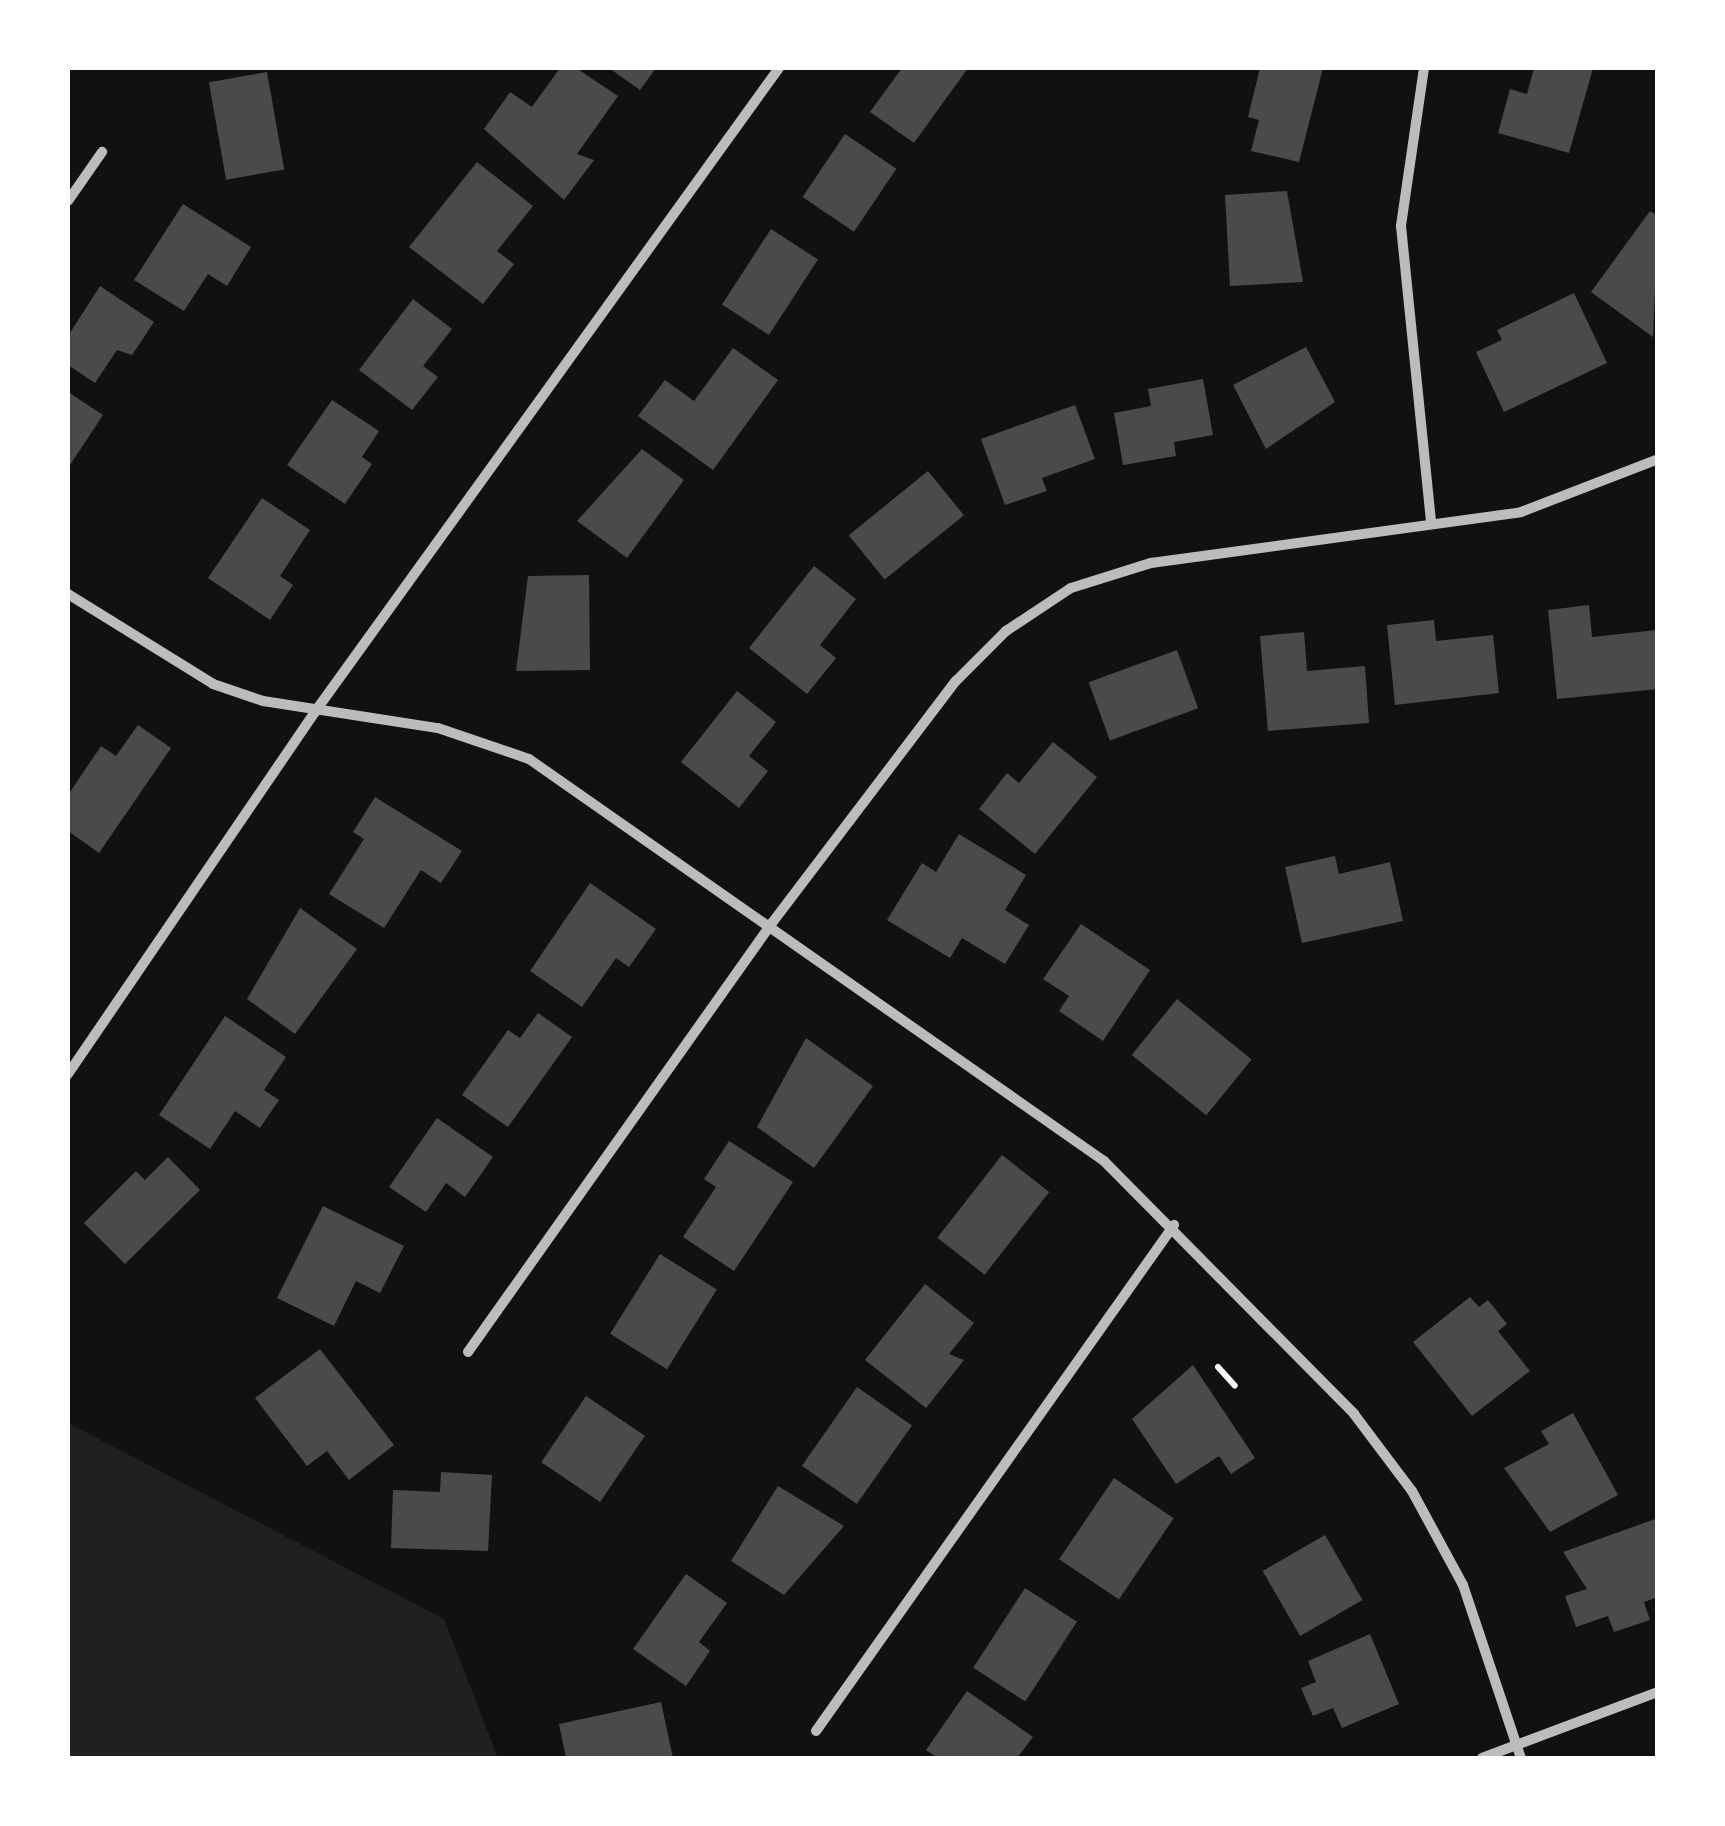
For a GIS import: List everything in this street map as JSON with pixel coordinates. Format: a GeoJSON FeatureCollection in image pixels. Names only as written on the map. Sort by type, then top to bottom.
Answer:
{"type":"FeatureCollection","features":[{"type":"Feature","properties":{"kind":"street"},"geometry":{"type":"LineString","coordinates":[[68,1074],[317,709],[779,68]]}},
{"type":"Feature","properties":{"kind":"street"},"geometry":{"type":"LineString","coordinates":[[1424,68],[1400,226],[1432,522]]}},
{"type":"Feature","properties":{"kind":"street"},"geometry":{"type":"LineString","coordinates":[[68,201],[102,152]]}},
{"type":"Feature","properties":{"kind":"street"},"geometry":{"type":"LineString","coordinates":[[468,1352],[772,922],[956,681],[1006,631],[1071,588],[1152,563],[1570,500],[1658,459]]}},
{"type":"Feature","properties":{"kind":"street"},"geometry":{"type":"LineString","coordinates":[[68,594],[213,684],[317,709],[438,728],[529,760],[772,922],[1104,1161],[1174,1225],[1354,1414],[1412,1491],[1463,1585],[1522,1758]]}},
{"type":"Feature","properties":{"kind":"street"},"geometry":{"type":"LineString","coordinates":[[816,1731],[1174,1225]]}},
{"type":"Feature","properties":{"kind":"street"},"geometry":{"type":"LineString","coordinates":[[1482,1758],[1658,1692]]}},
{"type":"Feature","properties":{"kind":"path"},"geometry":{"type":"LineString","coordinates":[[1218,1367],[1236,1386]]}},
{"type":"Feature","properties":{"kind":"shaded area"},"geometry":{"type":"Polygon","coordinates":[[[68,1423],[444,1619],[498,1758],[68,1758],[68,1423]]]}},
{"type":"Feature","properties":{"kind":"building"},"geometry":{"type":"Polygon","coordinates":[[[560,68],[576,68],[618,96],[577,154],[594,160],[564,200],[484,129],[510,92],[532,107],[560,68]]]}},
{"type":"Feature","properties":{"kind":"building"},"geometry":{"type":"Polygon","coordinates":[[[609,68],[656,68],[640,90],[609,68]]]}},
{"type":"Feature","properties":{"kind":"building"},"geometry":{"type":"Polygon","coordinates":[[[902,68],[968,68],[914,143],[870,112],[902,68]]]}},
{"type":"Feature","properties":{"kind":"building"},"geometry":{"type":"Polygon","coordinates":[[[1260,68],[1323,68],[1299,162],[1251,151],[1259,120],[1248,117],[1260,68]]]}},
{"type":"Feature","properties":{"kind":"building"},"geometry":{"type":"Polygon","coordinates":[[[1534,68],[1593,68],[1569,153],[1498,133],[1510,89],[1527,94],[1534,68]]]}},
{"type":"Feature","properties":{"kind":"building"},"geometry":{"type":"Polygon","coordinates":[[[267,72],[284,169],[226,180],[209,82],[267,72]]]}},
{"type":"Feature","properties":{"kind":"building"},"geometry":{"type":"Polygon","coordinates":[[[845,134],[896,169],[854,232],[803,197],[845,134]]]}},
{"type":"Feature","properties":{"kind":"building"},"geometry":{"type":"Polygon","coordinates":[[[477,162],[533,206],[497,251],[514,264],[483,304],[409,247],[477,162]]]}},
{"type":"Feature","properties":{"kind":"building"},"geometry":{"type":"Polygon","coordinates":[[[1287,191],[1303,282],[1230,286],[1225,195],[1287,191]]]}},
{"type":"Feature","properties":{"kind":"building"},"geometry":{"type":"Polygon","coordinates":[[[183,204],[251,247],[227,286],[208,274],[184,311],[134,280],[183,204]]]}},
{"type":"Feature","properties":{"kind":"building"},"geometry":{"type":"Polygon","coordinates":[[[1650,211],[1658,216],[1653,337],[1591,292],[1650,211]]]}},
{"type":"Feature","properties":{"kind":"building"},"geometry":{"type":"Polygon","coordinates":[[[771,229],[818,259],[769,335],[722,304],[771,229]]]}},
{"type":"Feature","properties":{"kind":"building"},"geometry":{"type":"Polygon","coordinates":[[[100,286],[154,322],[132,355],[117,350],[95,383],[68,365],[68,336],[100,286]]]}},
{"type":"Feature","properties":{"kind":"building"},"geometry":{"type":"Polygon","coordinates":[[[1574,293],[1607,363],[1504,412],[1476,352],[1502,340],[1497,330],[1574,293]]]}},
{"type":"Feature","properties":{"kind":"building"},"geometry":{"type":"Polygon","coordinates":[[[413,299],[452,329],[423,366],[438,377],[412,410],[359,370],[413,299]]]}},
{"type":"Feature","properties":{"kind":"building"},"geometry":{"type":"Polygon","coordinates":[[[1306,347],[1335,402],[1266,449],[1233,385],[1306,347]]]}},
{"type":"Feature","properties":{"kind":"building"},"geometry":{"type":"Polygon","coordinates":[[[733,348],[778,380],[713,470],[638,416],[665,380],[694,401],[733,348]]]}},
{"type":"Feature","properties":{"kind":"building"},"geometry":{"type":"Polygon","coordinates":[[[1203,379],[1213,435],[1174,442],[1176,456],[1123,465],[1114,413],[1151,406],[1148,389],[1203,379]]]}},
{"type":"Feature","properties":{"kind":"building"},"geometry":{"type":"Polygon","coordinates":[[[68,392],[103,415],[68,468],[68,392]]]}},
{"type":"Feature","properties":{"kind":"building"},"geometry":{"type":"Polygon","coordinates":[[[332,400],[379,431],[362,457],[372,464],[345,504],[287,465],[332,400]]]}},
{"type":"Feature","properties":{"kind":"building"},"geometry":{"type":"Polygon","coordinates":[[[1075,405],[1095,459],[1042,478],[1047,491],[1005,505],[981,439],[1075,405]]]}},
{"type":"Feature","properties":{"kind":"building"},"geometry":{"type":"Polygon","coordinates":[[[642,449],[684,480],[627,558],[577,521],[642,449]]]}},
{"type":"Feature","properties":{"kind":"building"},"geometry":{"type":"Polygon","coordinates":[[[928,471],[964,515],[885,579],[849,535],[928,471]]]}},
{"type":"Feature","properties":{"kind":"building"},"geometry":{"type":"Polygon","coordinates":[[[262,498],[310,530],[280,576],[293,585],[270,620],[208,578],[262,498]]]}},
{"type":"Feature","properties":{"kind":"building"},"geometry":{"type":"Polygon","coordinates":[[[814,566],[856,599],[820,645],[836,658],[807,694],[749,648],[814,566]]]}},
{"type":"Feature","properties":{"kind":"building"},"geometry":{"type":"Polygon","coordinates":[[[589,575],[590,670],[516,671],[528,576],[589,575]]]}},
{"type":"Feature","properties":{"kind":"building"},"geometry":{"type":"Polygon","coordinates":[[[1589,605],[1592,637],[1657,630],[1658,689],[1557,699],[1548,610],[1589,605]]]}},
{"type":"Feature","properties":{"kind":"building"},"geometry":{"type":"Polygon","coordinates":[[[1434,620],[1436,641],[1493,635],[1499,693],[1395,705],[1387,625],[1434,620]]]}},
{"type":"Feature","properties":{"kind":"building"},"geometry":{"type":"Polygon","coordinates":[[[1304,632],[1307,671],[1365,666],[1369,723],[1268,731],[1260,636],[1304,632]]]}},
{"type":"Feature","properties":{"kind":"building"},"geometry":{"type":"Polygon","coordinates":[[[1177,650],[1198,708],[1110,740],[1089,682],[1177,650]]]}},
{"type":"Feature","properties":{"kind":"building"},"geometry":{"type":"Polygon","coordinates":[[[737,691],[776,722],[749,756],[768,771],[739,808],[681,762],[737,691]]]}},
{"type":"Feature","properties":{"kind":"building"},"geometry":{"type":"Polygon","coordinates":[[[138,725],[171,748],[99,853],[68,831],[68,795],[101,746],[116,756],[138,725]]]}},
{"type":"Feature","properties":{"kind":"building"},"geometry":{"type":"Polygon","coordinates":[[[1053,742],[1097,777],[1035,854],[979,809],[1007,773],[1019,783],[1053,742]]]}},
{"type":"Feature","properties":{"kind":"building"},"geometry":{"type":"Polygon","coordinates":[[[375,797],[462,851],[441,883],[421,870],[384,928],[329,894],[364,839],[353,832],[375,797]]]}},
{"type":"Feature","properties":{"kind":"building"},"geometry":{"type":"Polygon","coordinates":[[[959,834],[1026,875],[1005,910],[1029,925],[1005,964],[962,938],[950,958],[887,920],[922,863],[936,872],[959,834]]]}},
{"type":"Feature","properties":{"kind":"building"},"geometry":{"type":"Polygon","coordinates":[[[1335,856],[1339,874],[1390,862],[1403,921],[1302,943],[1285,867],[1335,856]]]}},
{"type":"Feature","properties":{"kind":"building"},"geometry":{"type":"Polygon","coordinates":[[[590,883],[656,929],[629,967],[616,958],[582,1007],[530,971],[590,883]]]}},
{"type":"Feature","properties":{"kind":"building"},"geometry":{"type":"Polygon","coordinates":[[[300,908],[357,949],[295,1034],[247,999],[300,908]]]}},
{"type":"Feature","properties":{"kind":"building"},"geometry":{"type":"Polygon","coordinates":[[[1081,924],[1150,970],[1103,1041],[1059,1011],[1069,996],[1043,979],[1081,924]]]}},
{"type":"Feature","properties":{"kind":"building"},"geometry":{"type":"Polygon","coordinates":[[[1177,999],[1252,1059],[1206,1115],[1132,1055],[1177,999]]]}},
{"type":"Feature","properties":{"kind":"building"},"geometry":{"type":"Polygon","coordinates":[[[538,1013],[572,1037],[508,1127],[462,1095],[508,1030],[520,1038],[538,1013]]]}},
{"type":"Feature","properties":{"kind":"building"},"geometry":{"type":"Polygon","coordinates":[[[225,1016],[286,1057],[264,1090],[279,1100],[260,1128],[235,1111],[210,1149],[159,1115],[225,1016]]]}},
{"type":"Feature","properties":{"kind":"building"},"geometry":{"type":"Polygon","coordinates":[[[806,1038],[873,1086],[814,1168],[757,1127],[806,1038]]]}},
{"type":"Feature","properties":{"kind":"building"},"geometry":{"type":"Polygon","coordinates":[[[437,1118],[493,1157],[465,1197],[446,1183],[426,1212],[389,1187],[437,1118]]]}},
{"type":"Feature","properties":{"kind":"building"},"geometry":{"type":"Polygon","coordinates":[[[729,1141],[793,1182],[734,1271],[683,1237],[716,1187],[704,1179],[729,1141]]]}},
{"type":"Feature","properties":{"kind":"building"},"geometry":{"type":"Polygon","coordinates":[[[1002,1155],[1049,1192],[985,1275],[937,1238],[1002,1155]]]}},
{"type":"Feature","properties":{"kind":"building"},"geometry":{"type":"Polygon","coordinates":[[[168,1157],[200,1190],[125,1264],[84,1223],[136,1171],[145,1180],[168,1157]]]}},
{"type":"Feature","properties":{"kind":"building"},"geometry":{"type":"Polygon","coordinates":[[[323,1206],[404,1246],[380,1293],[356,1281],[334,1326],[277,1298],[323,1206]]]}},
{"type":"Feature","properties":{"kind":"building"},"geometry":{"type":"Polygon","coordinates":[[[660,1254],[717,1290],[667,1369],[610,1334],[660,1254]]]}},
{"type":"Feature","properties":{"kind":"building"},"geometry":{"type":"Polygon","coordinates":[[[925,1284],[974,1323],[949,1354],[964,1360],[926,1408],[865,1360],[925,1284]]]}},
{"type":"Feature","properties":{"kind":"building"},"geometry":{"type":"Polygon","coordinates":[[[1470,1297],[1479,1307],[1488,1300],[1507,1324],[1498,1331],[1530,1371],[1472,1416],[1413,1342],[1470,1297]]]}},
{"type":"Feature","properties":{"kind":"building"},"geometry":{"type":"Polygon","coordinates":[[[320,1349],[394,1445],[349,1480],[327,1451],[307,1466],[255,1398],[320,1349]]]}},
{"type":"Feature","properties":{"kind":"building"},"geometry":{"type":"Polygon","coordinates":[[[1193,1365],[1255,1458],[1231,1474],[1219,1456],[1176,1484],[1132,1419],[1193,1365]]]}},
{"type":"Feature","properties":{"kind":"building"},"geometry":{"type":"Polygon","coordinates":[[[857,1387],[912,1425],[857,1504],[802,1466],[857,1387]]]}},
{"type":"Feature","properties":{"kind":"building"},"geometry":{"type":"Polygon","coordinates":[[[586,1396],[645,1436],[600,1502],[541,1462],[586,1396]]]}},
{"type":"Feature","properties":{"kind":"building"},"geometry":{"type":"Polygon","coordinates":[[[1573,1413],[1618,1495],[1550,1532],[1504,1468],[1549,1444],[1541,1431],[1573,1413]]]}},
{"type":"Feature","properties":{"kind":"building"},"geometry":{"type":"Polygon","coordinates":[[[441,1472],[492,1475],[488,1551],[391,1548],[393,1490],[440,1492],[441,1472]]]}},
{"type":"Feature","properties":{"kind":"building"},"geometry":{"type":"Polygon","coordinates":[[[1114,1478],[1174,1518],[1119,1600],[1059,1559],[1114,1478]]]}},
{"type":"Feature","properties":{"kind":"building"},"geometry":{"type":"Polygon","coordinates":[[[778,1486],[844,1526],[784,1595],[731,1561],[778,1486]]]}},
{"type":"Feature","properties":{"kind":"building"},"geometry":{"type":"Polygon","coordinates":[[[1658,1518],[1658,1597],[1644,1602],[1650,1620],[1614,1632],[1608,1616],[1576,1627],[1565,1596],[1587,1589],[1563,1552],[1658,1518]]]}},
{"type":"Feature","properties":{"kind":"building"},"geometry":{"type":"Polygon","coordinates":[[[1325,1535],[1362,1600],[1300,1636],[1263,1571],[1325,1535]]]}},
{"type":"Feature","properties":{"kind":"building"},"geometry":{"type":"Polygon","coordinates":[[[686,1574],[727,1603],[699,1642],[710,1651],[686,1686],[633,1649],[686,1574]]]}},
{"type":"Feature","properties":{"kind":"building"},"geometry":{"type":"Polygon","coordinates":[[[1025,1588],[1077,1622],[1025,1701],[973,1668],[1025,1588]]]}},
{"type":"Feature","properties":{"kind":"building"},"geometry":{"type":"Polygon","coordinates":[[[1370,1634],[1399,1704],[1342,1728],[1333,1708],[1313,1716],[1301,1688],[1316,1682],[1308,1661],[1370,1634]]]}},
{"type":"Feature","properties":{"kind":"building"},"geometry":{"type":"Polygon","coordinates":[[[967,1691],[1033,1737],[1017,1758],[938,1758],[926,1750],[967,1691]]]}},
{"type":"Feature","properties":{"kind":"building"},"geometry":{"type":"Polygon","coordinates":[[[661,1702],[673,1758],[566,1758],[559,1724],[661,1702]]]}}]}
